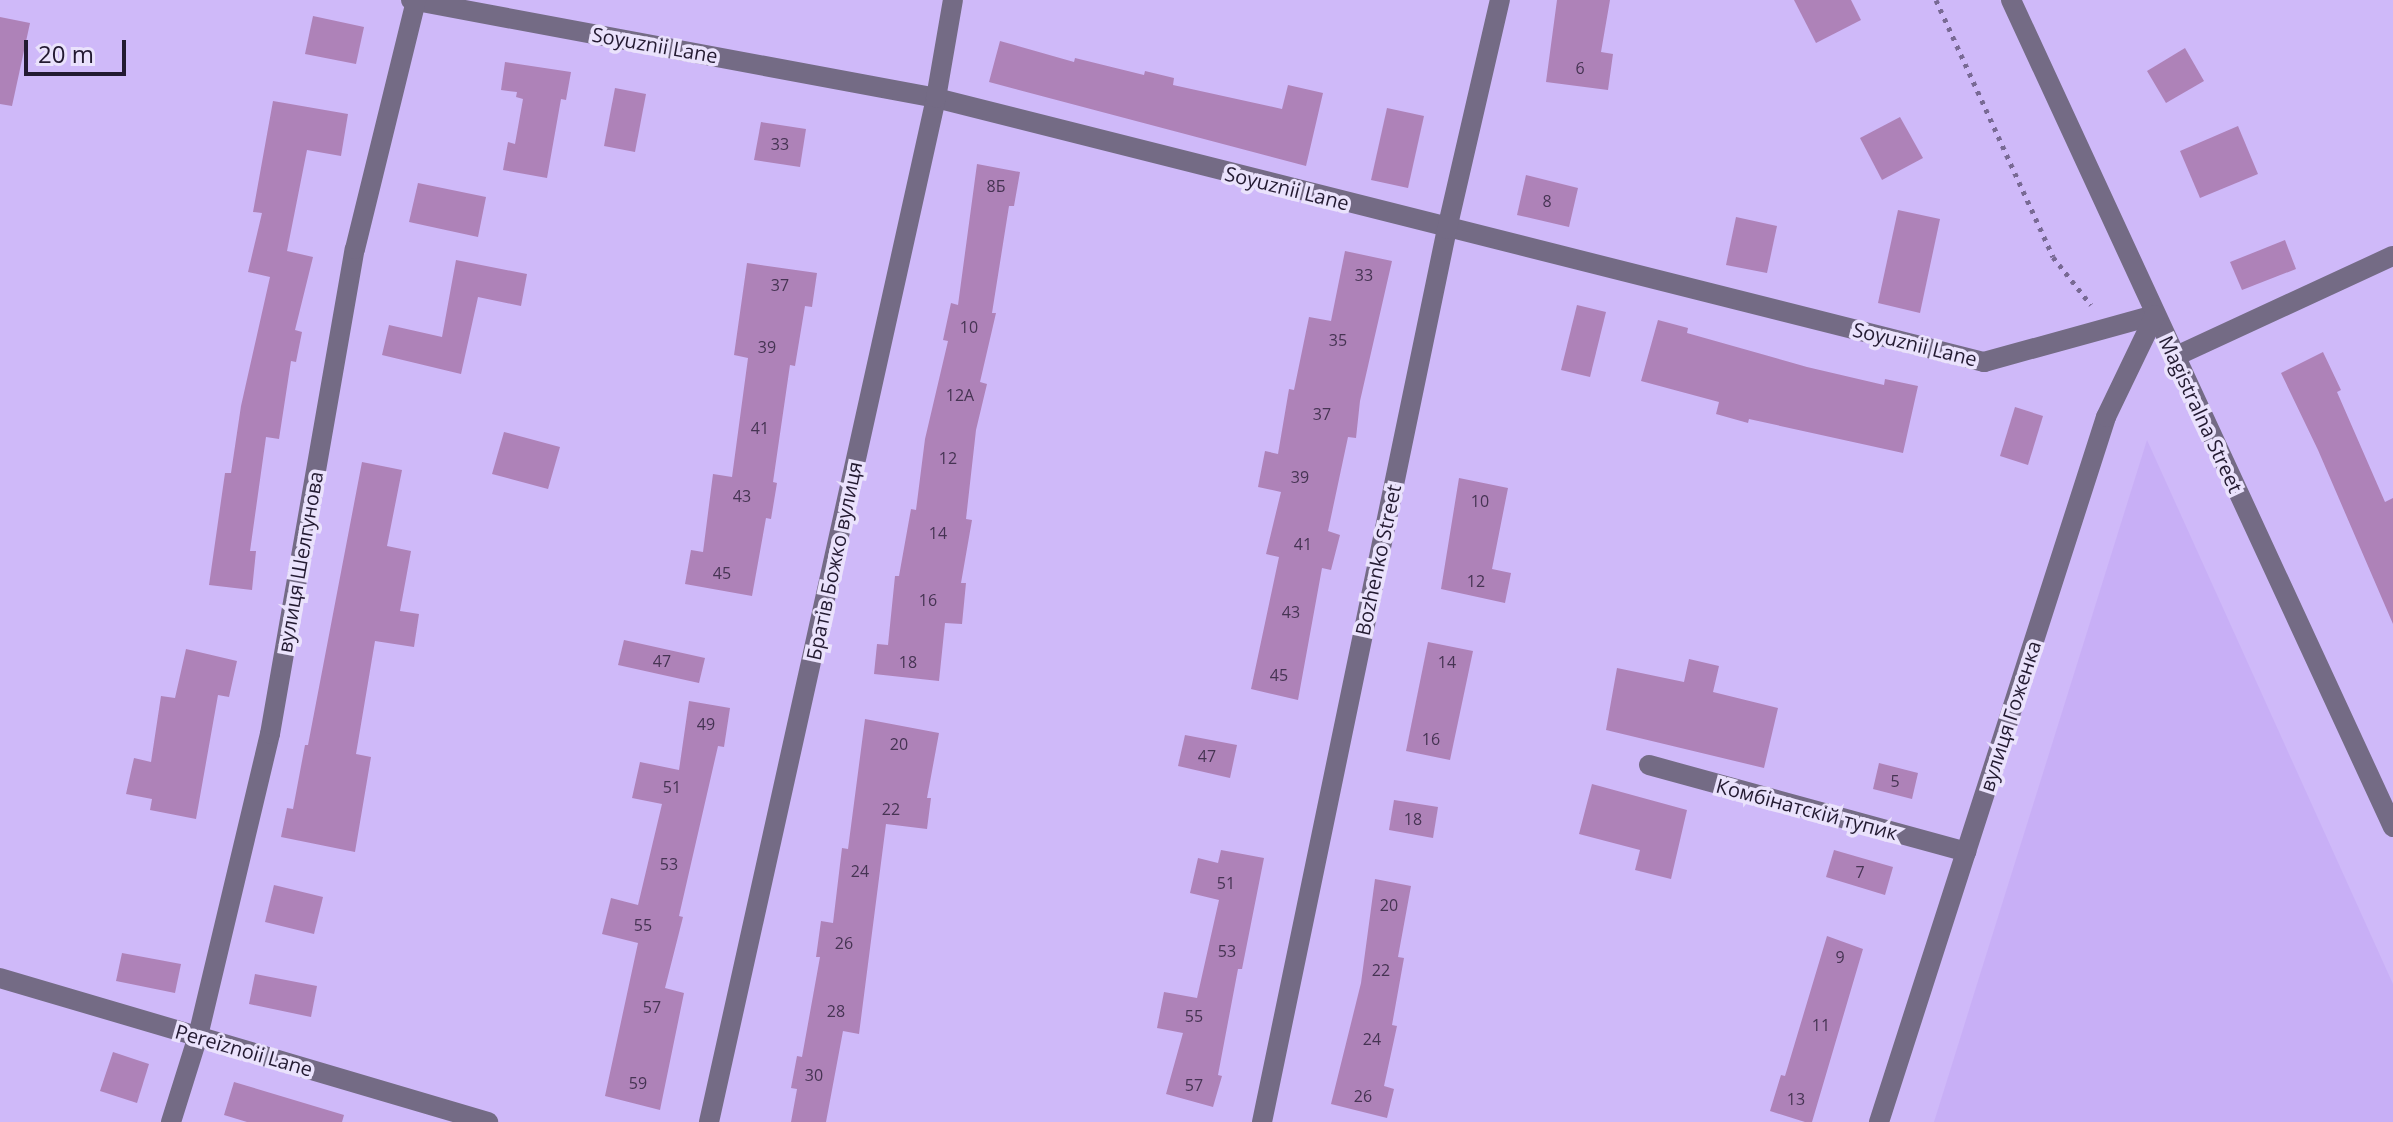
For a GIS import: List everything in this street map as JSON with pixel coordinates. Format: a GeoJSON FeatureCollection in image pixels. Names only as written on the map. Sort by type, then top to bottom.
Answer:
{"type":"FeatureCollection","features":[{"type":"Feature","properties":{"kind":"street","name":"Soyuznii Lane"},"geometry":{"type":"LineString","coordinates":[[414,0],[936,98],[1984,362],[2155,315]]}},
{"type":"Feature","properties":{"kind":"street","name":"вулиця Шелгунова"},"geometry":{"type":"LineString","coordinates":[[171,1122],[198,1036],[270,734],[355,249],[414,0]]}},
{"type":"Feature","properties":{"kind":"street","name":"Братів Божко вулиця"},"geometry":{"type":"LineString","coordinates":[[709,1122],[936,98],[953,0]]}},
{"type":"Feature","properties":{"kind":"street","name":"Bozhenko Street"},"geometry":{"type":"LineString","coordinates":[[1262,1122],[1447,229],[1500,0]]}},
{"type":"Feature","properties":{"kind":"street","name":"Magistralna Street"},"geometry":{"type":"LineString","coordinates":[[2011,0],[2393,827]]}},
{"type":"Feature","properties":{"kind":"street"},"geometry":{"type":"LineString","coordinates":[[2174,357],[2393,256]]}},
{"type":"Feature","properties":{"kind":"street","name":"вулиця Гоженка"},"geometry":{"type":"LineString","coordinates":[[1879,1122],[2106,417],[2155,315]]}},
{"type":"Feature","properties":{"kind":"street","name":"Комбінатскій тупик"},"geometry":{"type":"LineString","coordinates":[[1649,765],[1966,852]]}},
{"type":"Feature","properties":{"kind":"street","name":"Pereiznoii Lane"},"geometry":{"type":"LineString","coordinates":[[0,978],[488,1122]]}},
{"type":"Feature","properties":{"kind":"path"},"geometry":{"type":"LineString","coordinates":[[1936,0],[2053,257],[2109,328]]}},
{"type":"Feature","properties":{"kind":"shaded area"},"geometry":{"type":"Polygon","coordinates":[[[2147,440],[2393,984],[2393,1122],[1934,1122],[2147,440]]]}},
{"type":"Feature","properties":{"kind":"building"},"geometry":{"type":"Polygon","coordinates":[[[1557,0],[1610,0],[1601,52],[1613,54],[1608,90],[1546,82],[1557,0]]]}},
{"type":"Feature","properties":{"kind":"building"},"geometry":{"type":"Polygon","coordinates":[[[1794,0],[1851,0],[1861,20],[1816,43],[1794,0]]]}},
{"type":"Feature","properties":{"kind":"building"},"geometry":{"type":"Polygon","coordinates":[[[313,16],[364,27],[356,64],[305,54],[313,16]]]}},
{"type":"Feature","properties":{"kind":"building"},"geometry":{"type":"Polygon","coordinates":[[[0,17],[30,23],[12,106],[0,104],[0,17]]]}},
{"type":"Feature","properties":{"kind":"building"},"geometry":{"type":"Polygon","coordinates":[[[1000,41],[1074,62],[1075,58],[1144,75],[1145,71],[1174,78],[1173,85],[1282,109],[1288,85],[1323,93],[1306,166],[989,82],[1000,41]]]}},
{"type":"Feature","properties":{"kind":"building"},"geometry":{"type":"Polygon","coordinates":[[[2185,48],[2204,81],[2166,103],[2147,71],[2185,48]]]}},
{"type":"Feature","properties":{"kind":"building"},"geometry":{"type":"Polygon","coordinates":[[[505,62],[571,72],[566,100],[561,99],[547,178],[503,170],[508,142],[515,144],[523,99],[516,97],[517,92],[501,90],[505,62]]]}},
{"type":"Feature","properties":{"kind":"building"},"geometry":{"type":"Polygon","coordinates":[[[615,88],[646,94],[635,152],[604,146],[615,88]]]}},
{"type":"Feature","properties":{"kind":"building"},"geometry":{"type":"Polygon","coordinates":[[[273,101],[348,114],[341,156],[307,150],[287,251],[313,257],[295,330],[302,332],[296,362],[291,361],[279,439],[266,437],[250,551],[256,551],[252,590],[209,585],[225,473],[231,473],[241,406],[270,277],[248,272],[262,213],[253,212],[273,101]]]}},
{"type":"Feature","properties":{"kind":"building"},"geometry":{"type":"Polygon","coordinates":[[[1387,108],[1424,116],[1408,188],[1371,180],[1387,108]]]}},
{"type":"Feature","properties":{"kind":"building"},"geometry":{"type":"Polygon","coordinates":[[[1900,117],[1923,158],[1882,180],[1860,138],[1900,117]]]}},
{"type":"Feature","properties":{"kind":"building"},"geometry":{"type":"Polygon","coordinates":[[[761,122],[806,129],[800,167],[754,160],[761,122]]]}},
{"type":"Feature","properties":{"kind":"building"},"geometry":{"type":"Polygon","coordinates":[[[2238,126],[2258,174],[2200,198],[2180,151],[2238,126]]]}},
{"type":"Feature","properties":{"kind":"building"},"geometry":{"type":"Polygon","coordinates":[[[977,164],[1020,172],[1014,206],[1009,206],[992,313],[996,313],[980,382],[987,384],[976,430],[966,519],[972,520],[961,583],[966,583],[962,624],[945,623],[939,681],[874,674],[877,644],[888,645],[895,576],[899,576],[911,509],[916,510],[925,439],[948,341],[943,340],[951,303],[958,305],[977,164]]]}},
{"type":"Feature","properties":{"kind":"building"},"geometry":{"type":"Polygon","coordinates":[[[1526,175],[1578,188],[1569,227],[1517,215],[1526,175]]]}},
{"type":"Feature","properties":{"kind":"building"},"geometry":{"type":"Polygon","coordinates":[[[418,183],[486,197],[478,237],[409,222],[418,183]]]}},
{"type":"Feature","properties":{"kind":"building"},"geometry":{"type":"Polygon","coordinates":[[[1898,210],[1940,219],[1920,313],[1878,303],[1898,210]]]}},
{"type":"Feature","properties":{"kind":"building"},"geometry":{"type":"Polygon","coordinates":[[[1736,217],[1777,226],[1767,273],[1726,265],[1736,217]]]}},
{"type":"Feature","properties":{"kind":"building"},"geometry":{"type":"Polygon","coordinates":[[[2285,240],[2296,269],[2242,290],[2230,262],[2285,240]]]}},
{"type":"Feature","properties":{"kind":"building"},"geometry":{"type":"Polygon","coordinates":[[[1345,251],[1392,261],[1360,401],[1356,438],[1348,437],[1328,531],[1340,535],[1331,570],[1322,568],[1298,700],[1251,689],[1279,557],[1266,554],[1281,492],[1258,487],[1265,451],[1278,454],[1289,389],[1294,390],[1309,317],[1331,321],[1345,251]]]}},
{"type":"Feature","properties":{"kind":"building"},"geometry":{"type":"Polygon","coordinates":[[[456,260],[527,274],[521,306],[478,297],[461,374],[382,355],[389,325],[442,337],[456,260]]]}},
{"type":"Feature","properties":{"kind":"building"},"geometry":{"type":"Polygon","coordinates":[[[747,263],[817,273],[812,307],[805,306],[795,366],[790,365],[773,482],[777,483],[771,519],[766,518],[752,596],[685,584],[691,550],[703,552],[713,474],[732,477],[748,358],[734,355],[747,263]]]}},
{"type":"Feature","properties":{"kind":"building"},"geometry":{"type":"Polygon","coordinates":[[[1577,305],[1606,312],[1590,377],[1561,370],[1577,305]]]}},
{"type":"Feature","properties":{"kind":"building"},"geometry":{"type":"Polygon","coordinates":[[[1658,320],[1688,328],[1687,333],[1807,367],[1884,385],[1885,379],[1918,386],[1903,453],[1749,419],[1748,423],[1716,414],[1719,402],[1641,381],[1658,320]]]}},
{"type":"Feature","properties":{"kind":"building"},"geometry":{"type":"Polygon","coordinates":[[[2323,352],[2385,502],[2393,498],[2393,624],[2318,450],[2281,373],[2323,352]]]}},
{"type":"Feature","properties":{"kind":"building"},"geometry":{"type":"Polygon","coordinates":[[[2015,407],[2043,416],[2028,465],[2000,456],[2015,407]]]}},
{"type":"Feature","properties":{"kind":"building"},"geometry":{"type":"Polygon","coordinates":[[[504,432],[560,447],[548,489],[492,474],[504,432]]]}},
{"type":"Feature","properties":{"kind":"building"},"geometry":{"type":"Polygon","coordinates":[[[362,462],[402,470],[387,546],[411,551],[400,611],[419,614],[414,647],[375,641],[356,754],[371,757],[355,852],[281,837],[287,808],[293,809],[305,745],[308,745],[362,462]]]}},
{"type":"Feature","properties":{"kind":"building"},"geometry":{"type":"Polygon","coordinates":[[[1459,478],[1508,488],[1492,569],[1511,573],[1505,603],[1441,589],[1459,478]]]}},
{"type":"Feature","properties":{"kind":"building"},"geometry":{"type":"Polygon","coordinates":[[[624,640],[705,658],[699,683],[618,665],[624,640]]]}},
{"type":"Feature","properties":{"kind":"building"},"geometry":{"type":"Polygon","coordinates":[[[1428,642],[1473,651],[1450,760],[1406,751],[1428,642]]]}},
{"type":"Feature","properties":{"kind":"building"},"geometry":{"type":"Polygon","coordinates":[[[186,649],[237,661],[229,697],[218,695],[196,819],[150,810],[152,799],[126,794],[134,758],[151,762],[161,696],[175,698],[186,649]]]}},
{"type":"Feature","properties":{"kind":"building"},"geometry":{"type":"Polygon","coordinates":[[[1689,659],[1719,666],[1713,692],[1778,708],[1764,768],[1606,730],[1617,668],[1684,682],[1689,659]]]}},
{"type":"Feature","properties":{"kind":"building"},"geometry":{"type":"Polygon","coordinates":[[[689,701],[730,708],[724,747],[718,746],[665,988],[684,993],[660,1110],[605,1096],[638,943],[602,934],[611,898],[638,905],[662,804],[632,798],[640,762],[679,770],[689,701]]]}},
{"type":"Feature","properties":{"kind":"building"},"geometry":{"type":"Polygon","coordinates":[[[865,719],[939,733],[927,798],[931,798],[927,829],[886,824],[859,1034],[843,1031],[826,1122],[791,1122],[797,1089],[791,1088],[797,1056],[802,1057],[820,957],[816,957],[821,921],[833,923],[842,848],[848,849],[865,719]]]}},
{"type":"Feature","properties":{"kind":"building"},"geometry":{"type":"Polygon","coordinates":[[[1185,735],[1237,745],[1230,778],[1178,766],[1185,735]]]}},
{"type":"Feature","properties":{"kind":"building"},"geometry":{"type":"Polygon","coordinates":[[[1879,763],[1918,773],[1912,799],[1873,789],[1879,763]]]}},
{"type":"Feature","properties":{"kind":"building"},"geometry":{"type":"Polygon","coordinates":[[[1592,784],[1687,810],[1671,879],[1635,870],[1640,850],[1579,834],[1592,784]]]}},
{"type":"Feature","properties":{"kind":"building"},"geometry":{"type":"Polygon","coordinates":[[[1394,800],[1438,807],[1433,838],[1389,830],[1394,800]]]}},
{"type":"Feature","properties":{"kind":"building"},"geometry":{"type":"Polygon","coordinates":[[[1221,850],[1264,858],[1242,969],[1238,969],[1218,1075],[1222,1076],[1213,1107],[1166,1094],[1183,1033],[1157,1028],[1164,992],[1197,998],[1219,900],[1190,893],[1198,858],[1218,863],[1221,850]]]}},
{"type":"Feature","properties":{"kind":"building"},"geometry":{"type":"Polygon","coordinates":[[[1834,850],[1893,867],[1885,895],[1826,877],[1834,850]]]}},
{"type":"Feature","properties":{"kind":"building"},"geometry":{"type":"Polygon","coordinates":[[[1375,879],[1411,886],[1398,957],[1404,958],[1392,1025],[1397,1026],[1384,1086],[1394,1089],[1387,1118],[1331,1104],[1361,983],[1375,879]]]}},
{"type":"Feature","properties":{"kind":"building"},"geometry":{"type":"Polygon","coordinates":[[[274,885],[323,897],[314,934],[265,922],[274,885]]]}},
{"type":"Feature","properties":{"kind":"building"},"geometry":{"type":"Polygon","coordinates":[[[1827,936],[1863,949],[1812,1122],[1805,1122],[1770,1111],[1781,1075],[1785,1076],[1827,936]]]}},
{"type":"Feature","properties":{"kind":"building"},"geometry":{"type":"Polygon","coordinates":[[[122,953],[181,964],[175,993],[116,981],[122,953]]]}},
{"type":"Feature","properties":{"kind":"building"},"geometry":{"type":"Polygon","coordinates":[[[255,974],[317,986],[311,1017],[249,1004],[255,974]]]}},
{"type":"Feature","properties":{"kind":"building"},"geometry":{"type":"Polygon","coordinates":[[[113,1052],[149,1064],[137,1103],[100,1091],[113,1052]]]}},
{"type":"Feature","properties":{"kind":"building"},"geometry":{"type":"Polygon","coordinates":[[[234,1082],[344,1115],[342,1122],[247,1122],[224,1115],[234,1082]]]}}]}
